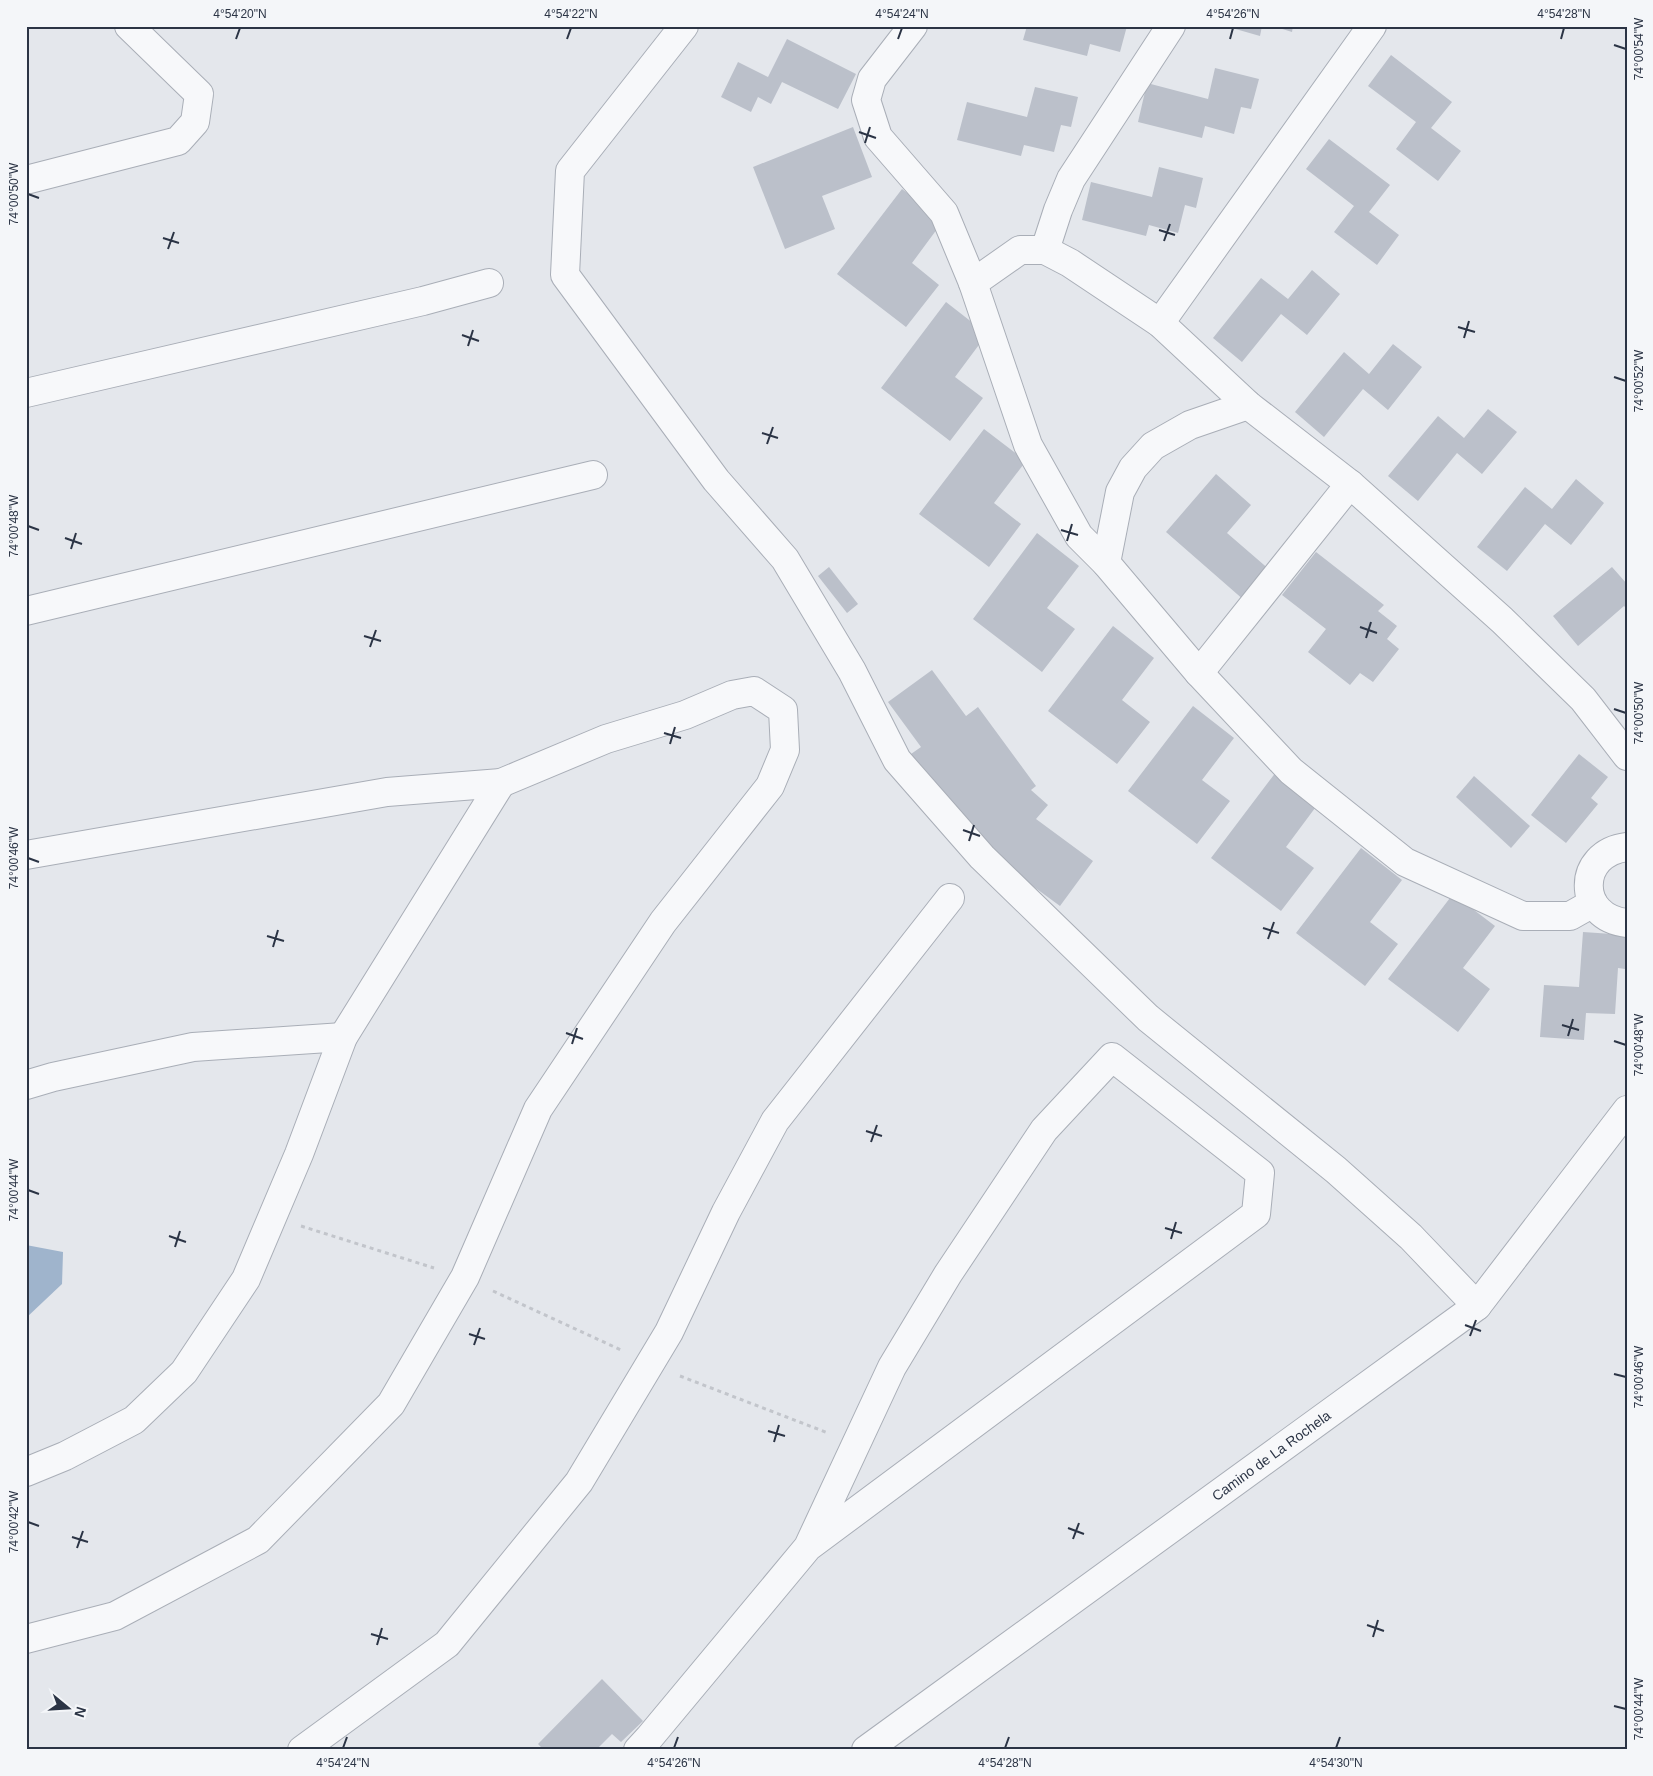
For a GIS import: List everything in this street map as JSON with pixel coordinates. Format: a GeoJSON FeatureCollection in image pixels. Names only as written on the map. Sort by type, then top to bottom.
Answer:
{"type":"FeatureCollection","features":[{"type":"Feature","properties":{"kind":"street"},"geometry":{"type":"LineString","coordinates":[[26,180],[178,141],[195,122],[199,94],[129,26]]}},
{"type":"Feature","properties":{"kind":"street"},"geometry":{"type":"LineString","coordinates":[[684,26],[570,171],[565,276],[716,480],[785,559],[852,671],[897,760],[982,857],[1148,1018],[1336,1170],[1411,1236],[1477,1306]]}},
{"type":"Feature","properties":{"kind":"street"},"geometry":{"type":"LineString","coordinates":[[912,26],[872,79],[866,100],[878,137],[944,213],[973,283],[1028,446],[1079,536],[1106,564],[1199,673],[1291,771],[1405,862],[1523,916],[1570,916],[1593,904]]}},
{"type":"Feature","properties":{"kind":"street"},"geometry":{"type":"LineString","coordinates":[[1045,250],[1058,210],[1071,179],[1170,26]]}},
{"type":"Feature","properties":{"kind":"street"},"geometry":{"type":"LineString","coordinates":[[1160,323],[1372,26]]}},
{"type":"Feature","properties":{"kind":"street"},"geometry":{"type":"LineString","coordinates":[[973,283],[1020,250],[1045,250],[1070,263],[1160,323],[1248,405],[1350,484],[1502,620],[1583,699],[1627,756]]}},
{"type":"Feature","properties":{"kind":"street"},"geometry":{"type":"LineString","coordinates":[[26,393],[423,302],[489,283]]}},
{"type":"Feature","properties":{"kind":"street"},"geometry":{"type":"LineString","coordinates":[[1106,564],[1120,492],[1132,468],[1153,446],[1190,425],[1248,405]]}},
{"type":"Feature","properties":{"kind":"street"},"geometry":{"type":"LineString","coordinates":[[26,611],[593,475]]}},
{"type":"Feature","properties":{"kind":"street"},"geometry":{"type":"LineString","coordinates":[[1199,673],[1350,484]]}},
{"type":"Feature","properties":{"kind":"street"},"geometry":{"type":"LineString","coordinates":[[26,855],[387,792],[502,783],[606,739],[685,715],[732,696],[754,691],[783,710],[785,750],[770,786],[663,922],[538,1109],[465,1278],[392,1404],[258,1540],[115,1616],[26,1639]]}},
{"type":"Feature","properties":{"kind":"street"},"geometry":{"type":"LineString","coordinates":[[26,1472],[65,1456],[134,1420],[184,1372],[246,1279],[299,1154],[343,1037],[502,783]]}},
{"type":"Feature","properties":{"kind":"street"},"geometry":{"type":"LineString","coordinates":[[1627,847],[1615,849],[1595,862],[1590,873],[1588,886],[1593,904],[1605,916],[1616,922],[1627,923]]}},
{"type":"Feature","properties":{"kind":"street"},"geometry":{"type":"LineString","coordinates":[[302,1750],[447,1644],[579,1482],[669,1332],[726,1212],[775,1121],[950,898]]}},
{"type":"Feature","properties":{"kind":"street"},"geometry":{"type":"LineString","coordinates":[[26,1085],[53,1077],[193,1047],[343,1037]]}},
{"type":"Feature","properties":{"kind":"street"},"geometry":{"type":"LineString","coordinates":[[638,1750],[808,1547],[1256,1214],[1260,1173],[1112,1057],[1044,1130],[948,1274],[892,1367],[808,1547]]}},
{"type":"Feature","properties":{"kind":"street","name":"Camino de La Rochela"},"geometry":{"type":"LineString","coordinates":[[866,1750],[1477,1306],[1627,1110]]}},
{"type":"Feature","properties":{"kind":"path"},"geometry":{"type":"LineString","coordinates":[[272,1217],[465,1278],[650,1364],[856,1444]]}},
{"type":"Feature","properties":{"kind":"water"},"geometry":{"type":"Polygon","coordinates":[[[26,1245],[63,1252],[62,1284],[26,1318],[26,1245]]]}},
{"type":"Feature","properties":{"kind":"building"},"geometry":{"type":"Polygon","coordinates":[[[1027,26],[1127,26],[1120,52],[1090,44],[1087,56],[1023,40],[1027,26]]]}},
{"type":"Feature","properties":{"kind":"building"},"geometry":{"type":"Polygon","coordinates":[[[1225,26],[1262,26],[1260,36],[1225,26]]]}},
{"type":"Feature","properties":{"kind":"building"},"geometry":{"type":"Polygon","coordinates":[[[1273,26],[1293,26],[1292,32],[1273,26]]]}},
{"type":"Feature","properties":{"kind":"building"},"geometry":{"type":"Polygon","coordinates":[[[787,39],[856,74],[838,109],[782,82],[771,104],[758,97],[751,112],[721,97],[738,62],[768,77],[787,39]]]}},
{"type":"Feature","properties":{"kind":"building"},"geometry":{"type":"Polygon","coordinates":[[[1391,55],[1452,102],[1431,128],[1461,151],[1438,181],[1396,149],[1416,122],[1368,86],[1391,55]]]}},
{"type":"Feature","properties":{"kind":"building"},"geometry":{"type":"Polygon","coordinates":[[[1215,68],[1259,79],[1251,109],[1241,107],[1234,134],[1205,126],[1202,138],[1138,122],[1147,83],[1208,99],[1215,68]]]}},
{"type":"Feature","properties":{"kind":"building"},"geometry":{"type":"Polygon","coordinates":[[[1035,87],[1078,97],[1071,127],[1061,125],[1054,152],[1024,145],[1021,156],[957,140],[967,102],[1027,117],[1035,87]]]}},
{"type":"Feature","properties":{"kind":"building"},"geometry":{"type":"Polygon","coordinates":[[[853,127],[872,177],[822,196],[835,229],[785,249],[753,167],[853,127]]]}},
{"type":"Feature","properties":{"kind":"building"},"geometry":{"type":"Polygon","coordinates":[[[1329,139],[1390,185],[1369,212],[1399,235],[1377,265],[1334,232],[1354,206],[1306,169],[1329,139]]]}},
{"type":"Feature","properties":{"kind":"building"},"geometry":{"type":"Polygon","coordinates":[[[1159,167],[1203,178],[1196,208],[1185,205],[1178,233],[1149,225],[1146,236],[1082,220],[1091,182],[1152,197],[1159,167]]]}},
{"type":"Feature","properties":{"kind":"building"},"geometry":{"type":"Polygon","coordinates":[[[902,189],[943,221],[912,263],[939,285],[906,327],[837,274],[902,189]]]}},
{"type":"Feature","properties":{"kind":"building"},"geometry":{"type":"Polygon","coordinates":[[[1312,270],[1340,294],[1307,335],[1281,314],[1242,362],[1213,338],[1261,278],[1288,299],[1312,270]]]}},
{"type":"Feature","properties":{"kind":"building"},"geometry":{"type":"Polygon","coordinates":[[[946,302],[987,334],[955,377],[983,398],[950,441],[881,388],[946,302]]]}},
{"type":"Feature","properties":{"kind":"building"},"geometry":{"type":"Polygon","coordinates":[[[1393,344],[1422,367],[1388,410],[1363,389],[1324,437],[1295,412],[1344,352],[1369,374],[1393,344]]]}},
{"type":"Feature","properties":{"kind":"building"},"geometry":{"type":"Polygon","coordinates":[[[1488,409],[1517,432],[1482,474],[1457,453],[1418,501],[1388,476],[1438,416],[1464,438],[1488,409]]]}},
{"type":"Feature","properties":{"kind":"building"},"geometry":{"type":"Polygon","coordinates":[[[984,429],[1026,461],[994,503],[1021,524],[989,567],[919,514],[984,429]]]}},
{"type":"Feature","properties":{"kind":"building"},"geometry":{"type":"Polygon","coordinates":[[[1216,474],[1251,505],[1227,533],[1271,571],[1245,601],[1166,532],[1216,474]]]}},
{"type":"Feature","properties":{"kind":"building"},"geometry":{"type":"Polygon","coordinates":[[[1576,479],[1604,503],[1571,545],[1545,524],[1507,571],[1477,547],[1525,487],[1552,509],[1576,479]]]}},
{"type":"Feature","properties":{"kind":"building"},"geometry":{"type":"Polygon","coordinates":[[[1037,533],[1079,566],[1047,608],[1075,629],[1042,672],[973,619],[1037,533]]]}},
{"type":"Feature","properties":{"kind":"building"},"geometry":{"type":"Polygon","coordinates":[[[1316,552],[1384,605],[1378,611],[1397,626],[1387,639],[1399,649],[1373,682],[1360,673],[1350,685],[1308,652],[1326,629],[1282,595],[1316,552]]]}},
{"type":"Feature","properties":{"kind":"building"},"geometry":{"type":"Polygon","coordinates":[[[829,567],[858,604],[847,613],[818,576],[829,567]]]}},
{"type":"Feature","properties":{"kind":"building"},"geometry":{"type":"Polygon","coordinates":[[[1612,567],[1627,584],[1627,609],[1624,606],[1578,646],[1553,616],[1612,567]]]}},
{"type":"Feature","properties":{"kind":"building"},"geometry":{"type":"Polygon","coordinates":[[[1113,626],[1154,658],[1122,700],[1150,722],[1117,764],[1048,711],[1113,626]]]}},
{"type":"Feature","properties":{"kind":"building"},"geometry":{"type":"Polygon","coordinates":[[[932,670],[966,716],[978,707],[1036,786],[1031,790],[1048,805],[1036,819],[1093,861],[1060,906],[982,849],[911,754],[921,747],[888,702],[932,670]]]}},
{"type":"Feature","properties":{"kind":"building"},"geometry":{"type":"Polygon","coordinates":[[[1193,706],[1234,738],[1202,780],[1230,801],[1197,844],[1128,791],[1193,706]]]}},
{"type":"Feature","properties":{"kind":"building"},"geometry":{"type":"Polygon","coordinates":[[[1579,754],[1608,777],[1591,798],[1598,804],[1566,843],[1531,815],[1579,754]]]}},
{"type":"Feature","properties":{"kind":"building"},"geometry":{"type":"Polygon","coordinates":[[[1276,772],[1318,804],[1286,847],[1314,868],[1281,911],[1211,858],[1276,772]]]}},
{"type":"Feature","properties":{"kind":"building"},"geometry":{"type":"Polygon","coordinates":[[[1474,776],[1530,826],[1511,848],[1456,797],[1474,776]]]}},
{"type":"Feature","properties":{"kind":"building"},"geometry":{"type":"Polygon","coordinates":[[[1361,848],[1402,880],[1370,922],[1398,944],[1365,986],[1296,933],[1361,848]]]}},
{"type":"Feature","properties":{"kind":"building"},"geometry":{"type":"Polygon","coordinates":[[[1453,894],[1495,926],[1463,968],[1490,989],[1458,1032],[1388,979],[1453,894]]]}},
{"type":"Feature","properties":{"kind":"building"},"geometry":{"type":"Polygon","coordinates":[[[1583,932],[1627,935],[1625,969],[1618,968],[1615,1014],[1586,1013],[1584,1040],[1540,1037],[1544,985],[1579,987],[1583,932]]]}},
{"type":"Feature","properties":{"kind":"building"},"geometry":{"type":"Polygon","coordinates":[[[602,1679],[643,1721],[621,1742],[612,1734],[596,1750],[544,1750],[538,1744],[602,1679]]]}}]}
